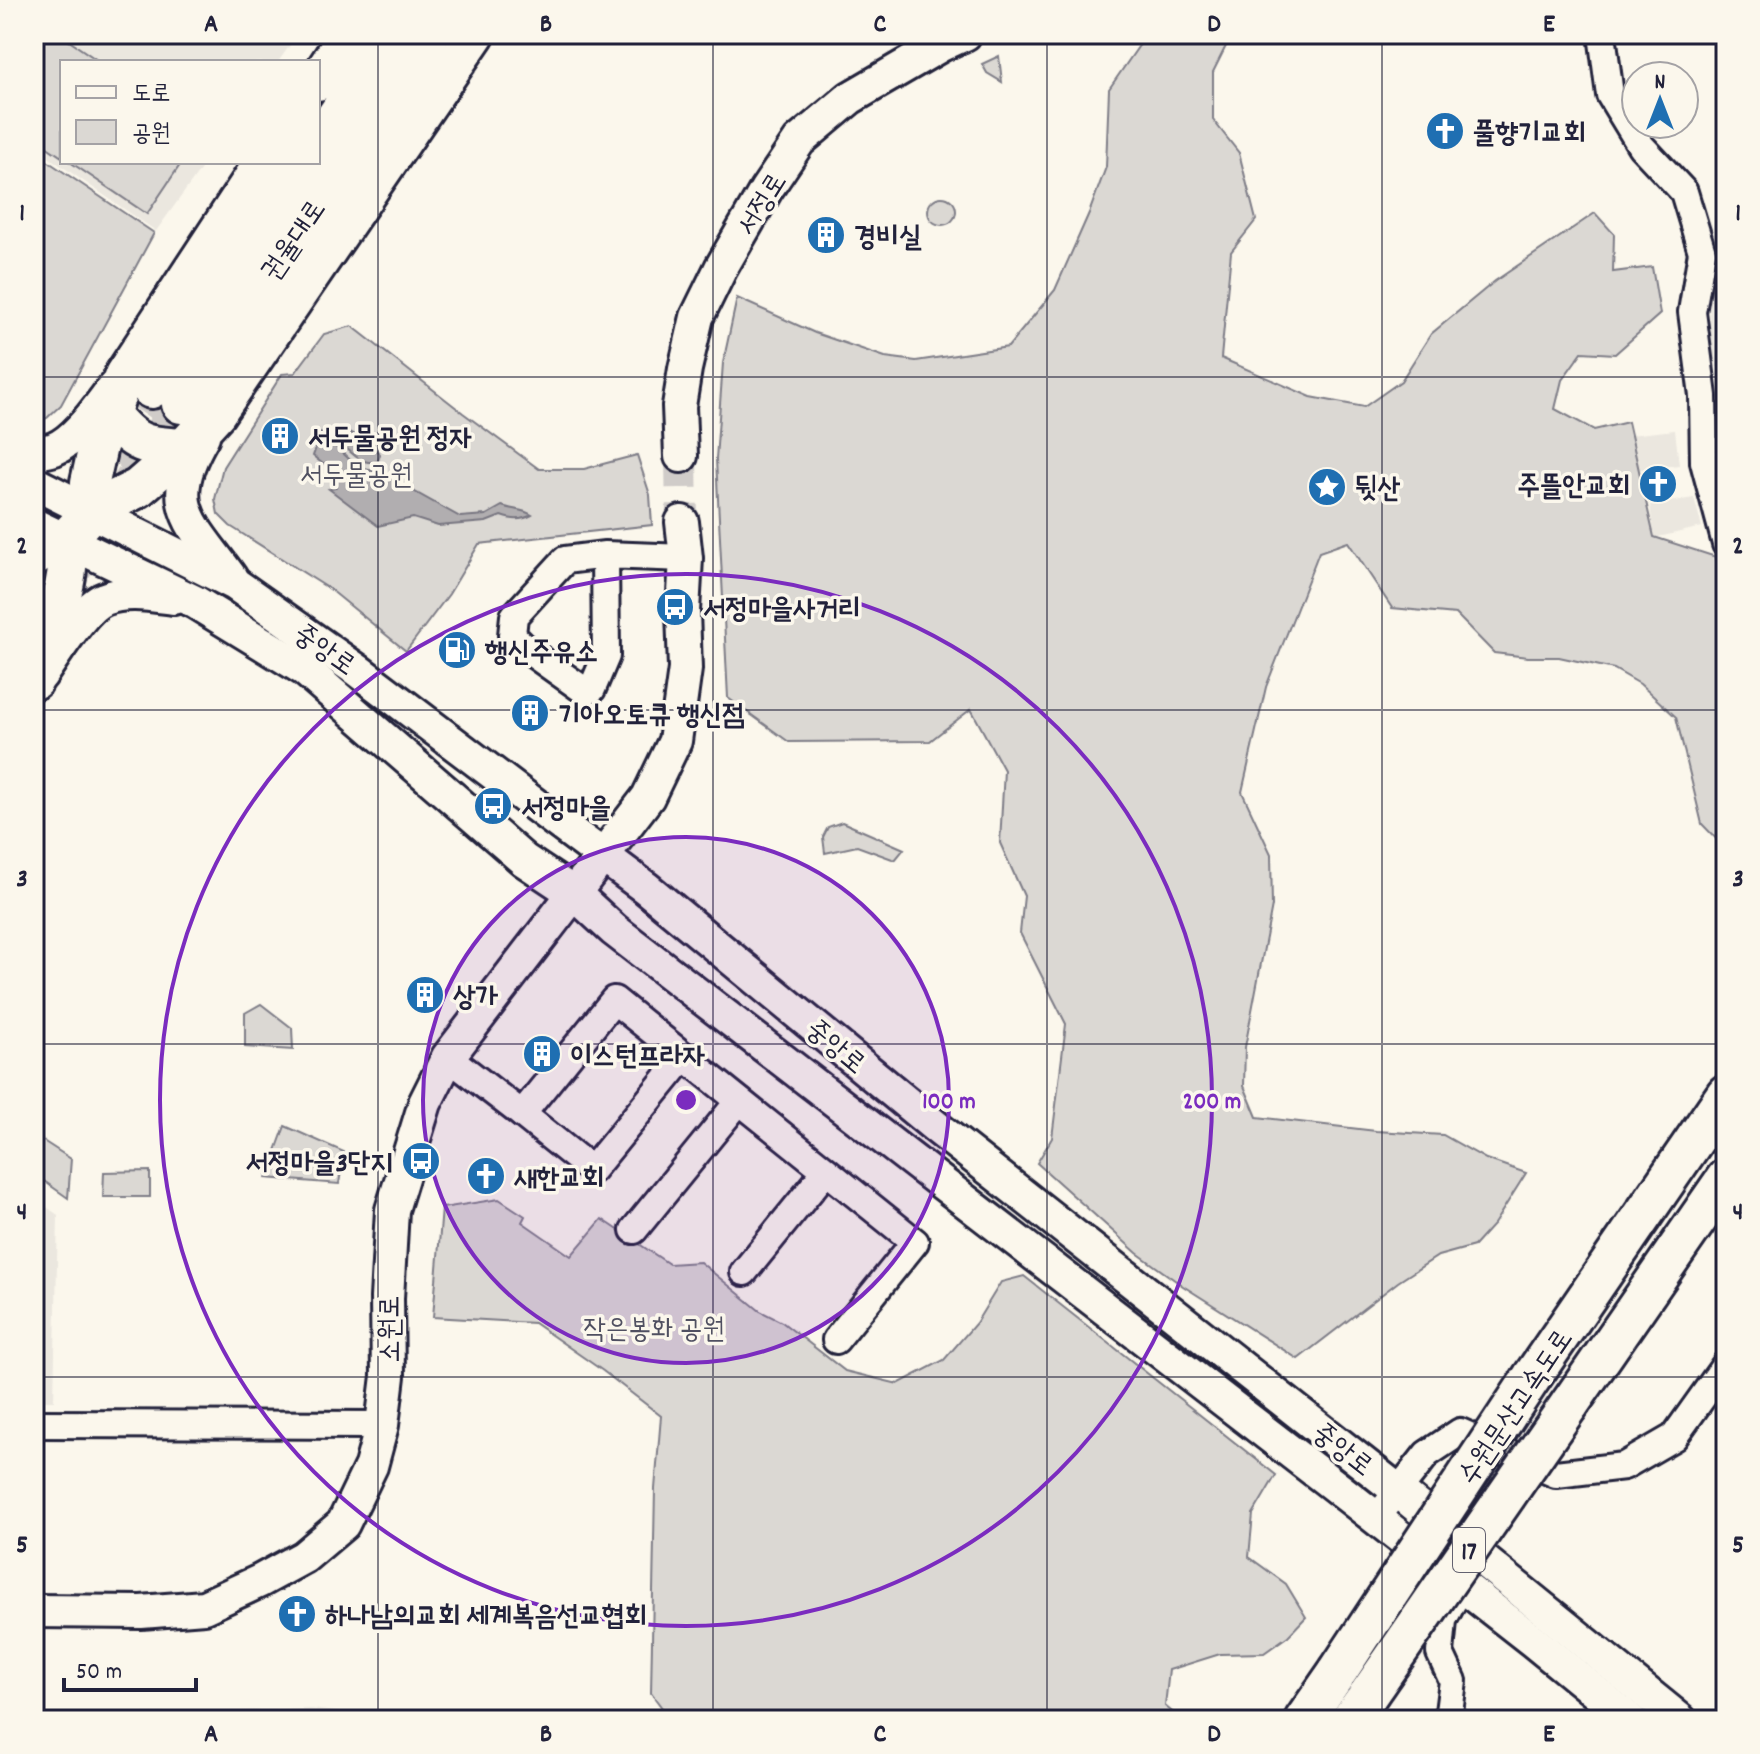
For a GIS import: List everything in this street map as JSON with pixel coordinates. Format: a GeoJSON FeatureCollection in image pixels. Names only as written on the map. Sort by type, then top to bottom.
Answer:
{"type":"FeatureCollection","features":[{"type":"Feature","properties":{"kind":"highway"},"geometry":{"type":"LineString","coordinates":[[320,78],[349,34]]}},
{"type":"Feature","properties":{"kind":"highway"},"geometry":{"type":"LineString","coordinates":[[320,140],[392,34]]}},
{"type":"Feature","properties":{"kind":"highway","name":"권율대로"},"geometry":{"type":"LineString","coordinates":[[168,395],[430,34]]}},
{"type":"Feature","properties":{"kind":"highway"},"geometry":{"type":"LineString","coordinates":[[110,414],[168,395],[475,34]]}},
{"type":"Feature","properties":{"kind":"highway"},"geometry":{"type":"LineString","coordinates":[[184,448],[168,395],[263,164]]}},
{"type":"Feature","properties":{"kind":"highway","name":"권율대로"},"geometry":{"type":"LineString","coordinates":[[168,395],[304,164]]}},
{"type":"Feature","properties":{"kind":"highway"},"geometry":{"type":"LineString","coordinates":[[110,414],[132,438],[142,443],[184,448]]}},
{"type":"Feature","properties":{"kind":"highway"},"geometry":{"type":"LineString","coordinates":[[92,511],[90,482],[98,446],[110,414]]}},
{"type":"Feature","properties":{"kind":"highway"},"geometry":{"type":"LineString","coordinates":[[36,663],[65,588],[69,557],[45,540],[138,488],[184,448]]}},
{"type":"Feature","properties":{"kind":"highway","name":"수원문산고속도로"},"geometry":{"type":"LineString","coordinates":[[1304,1720],[1532,1377],[1726,1094]]}},
{"type":"Feature","properties":{"kind":"highway","name":"수원문산고속도로"},"geometry":{"type":"LineString","coordinates":[[1359,1708],[1726,1178]]}},
{"type":"Feature","properties":{"kind":"main road","name":"서정로"},"geometry":{"type":"LineString","coordinates":[[681,456],[679,406],[697,317],[766,190],[799,141],[850,98],[965,34]]}},
{"type":"Feature","properties":{"kind":"main road"},"geometry":{"type":"LineString","coordinates":[[34,454],[54,449],[74,434],[168,395],[197,445],[184,473],[184,507],[190,522],[235,584]]}},
{"type":"Feature","properties":{"kind":"main road","name":"중앙로"},"geometry":{"type":"LineString","coordinates":[[34,483],[235,584],[357,670],[646,888],[936,1127],[1398,1491],[1680,1720]]}},
{"type":"Feature","properties":{"kind":"main road"},"geometry":{"type":"LineString","coordinates":[[602,855],[648,797],[675,741],[685,669],[683,611],[686,558],[682,522]]}},
{"type":"Feature","properties":{"kind":"main road","name":"중앙로"},"geometry":{"type":"LineString","coordinates":[[45,540],[195,602],[304,669],[524,860],[575,894],[639,950],[1461,1585],[1630,1720]]}},
{"type":"Feature","properties":{"kind":"main road"},"geometry":{"type":"LineString","coordinates":[[36,663],[87,612],[105,599],[143,594],[195,602]]}},
{"type":"Feature","properties":{"kind":"main road","name":"소원로"},"geometry":{"type":"LineString","coordinates":[[34,1611],[141,1612],[204,1607],[304,1557],[343,1524],[371,1466],[382,1425],[388,1376],[387,1298],[392,1210],[425,1103],[448,1057],[602,855]]}},
{"type":"Feature","properties":{"kind":"street"},"geometry":{"type":"LineString","coordinates":[[1602,34],[1610,95],[1641,146],[1684,192],[1702,252],[1692,312],[1703,396],[1704,462],[1726,544]]}},
{"type":"Feature","properties":{"kind":"street"},"geometry":{"type":"LineString","coordinates":[[605,555],[606,656],[592,689],[585,691],[526,649],[512,635],[514,616],[565,560],[605,555],[686,558]]}},
{"type":"Feature","properties":{"kind":"street"},"geometry":{"type":"LineString","coordinates":[[522,1114],[614,1000],[915,1242],[836,1340]]}},
{"type":"Feature","properties":{"kind":"street"},"geometry":{"type":"LineString","coordinates":[[448,1057],[592,1170],[684,1057]]}},
{"type":"Feature","properties":{"kind":"street"},"geometry":{"type":"LineString","coordinates":[[634,1230],[739,1101]]}},
{"type":"Feature","properties":{"kind":"street"},"geometry":{"type":"LineString","coordinates":[[744,1272],[826,1171]]}},
{"type":"Feature","properties":{"kind":"street"},"geometry":{"type":"LineString","coordinates":[[1376,1519],[1427,1454],[1460,1432],[1556,1474],[1624,1466],[1674,1437],[1726,1364]]}},
{"type":"Feature","properties":{"kind":"street"},"geometry":{"type":"LineString","coordinates":[[34,1424],[382,1425]]}},
{"type":"Feature","properties":{"kind":"street"},"geometry":{"type":"LineString","coordinates":[[1444,1720],[1449,1712],[1453,1681],[1440,1653],[1443,1620],[1461,1585]]}},
{"type":"Feature","properties":{"kind":"shaded area"},"geometry":{"type":"Polygon","coordinates":[[[34,34],[298,34],[279,60],[60,60],[60,164],[205,164],[156,231],[34,147],[34,34]]]}},
{"type":"Feature","properties":{"kind":"shaded area"},"geometry":{"type":"Polygon","coordinates":[[[1707,273],[1726,276],[1726,367],[1713,367],[1707,273]]]}},
{"type":"Feature","properties":{"kind":"shaded area"},"geometry":{"type":"Polygon","coordinates":[[[338,427],[365,440],[380,454],[378,461],[365,461],[354,455],[334,436],[338,427]]]}},
{"type":"Feature","properties":{"kind":"shaded area"},"geometry":{"type":"Polygon","coordinates":[[[1675,430],[1679,465],[1634,470],[1630,435],[1675,430]]]}},
{"type":"Feature","properties":{"kind":"shaded area"},"geometry":{"type":"Polygon","coordinates":[[[321,433],[359,468],[379,472],[460,517],[486,515],[502,506],[532,515],[516,519],[501,516],[486,522],[438,526],[413,518],[378,526],[329,489],[336,488],[336,467],[323,464],[313,456],[321,433]]]}},
{"type":"Feature","properties":{"kind":"shaded area"},"geometry":{"type":"Polygon","coordinates":[[[1694,498],[1702,527],[1654,538],[1650,505],[1694,498]]]}},
{"type":"Feature","properties":{"kind":"shaded area"},"geometry":{"type":"Polygon","coordinates":[[[34,1198],[58,1215],[54,1401],[34,1401],[34,1198]]]}},
{"type":"Feature","properties":{"kind":"shaded area"},"geometry":{"type":"Polygon","coordinates":[[[311,1709],[402,1720],[34,1720],[34,1717],[311,1709]]]}},
{"type":"Feature","properties":{"kind":"green space"},"geometry":{"type":"Polygon","coordinates":[[[35,34],[59,34],[97,60],[60,60],[60,156],[34,138],[35,34]]]}},
{"type":"Feature","properties":{"kind":"green space"},"geometry":{"type":"Polygon","coordinates":[[[1147,34],[1232,34],[1213,72],[1213,120],[1239,153],[1256,220],[1231,252],[1221,358],[1311,397],[1364,407],[1401,381],[1431,334],[1495,281],[1595,213],[1614,234],[1613,272],[1652,267],[1660,314],[1615,354],[1582,352],[1562,380],[1555,409],[1594,430],[1628,422],[1654,537],[1716,557],[1726,606],[1726,849],[1702,824],[1676,717],[1640,684],[1614,669],[1559,657],[1494,653],[1456,614],[1392,608],[1348,542],[1319,552],[1266,687],[1242,792],[1271,854],[1272,906],[1245,1047],[1244,1086],[1257,1117],[1376,1131],[1443,1135],[1486,1159],[1526,1173],[1494,1224],[1474,1246],[1438,1256],[1398,1282],[1298,1359],[1137,1253],[1037,1163],[1052,1138],[1066,1024],[1020,933],[1024,896],[1000,843],[1004,770],[971,709],[930,741],[789,742],[728,698],[716,459],[723,363],[737,298],[815,333],[885,357],[916,361],[1008,347],[1055,290],[1106,167],[1109,89],[1147,34]]]}},
{"type":"Feature","properties":{"kind":"green space"},"geometry":{"type":"Polygon","coordinates":[[[999,56],[1002,82],[987,73],[982,64],[999,56]]]}},
{"type":"Feature","properties":{"kind":"green space"},"geometry":{"type":"Polygon","coordinates":[[[34,152],[154,233],[61,405],[47,418],[34,420],[34,152]]]}},
{"type":"Feature","properties":{"kind":"green space"},"geometry":{"type":"Polygon","coordinates":[[[73,164],[181,164],[147,214],[73,164]]]}},
{"type":"Feature","properties":{"kind":"green space"},"geometry":{"type":"Polygon","coordinates":[[[942,197],[952,201],[956,211],[952,221],[942,225],[932,221],[928,211],[932,201],[942,197]]]}},
{"type":"Feature","properties":{"kind":"green space","name":"서두물공원"},"geometry":{"type":"Polygon","coordinates":[[[352,326],[539,469],[584,469],[637,455],[650,495],[652,525],[479,544],[449,594],[406,651],[331,590],[230,526],[218,514],[215,499],[223,467],[282,374],[295,373],[324,334],[352,326]]]}},
{"type":"Feature","properties":{"kind":"green space"},"geometry":{"type":"Polygon","coordinates":[[[842,822],[904,849],[895,860],[857,846],[825,853],[823,837],[828,827],[842,822]]]}},
{"type":"Feature","properties":{"kind":"green space"},"geometry":{"type":"Polygon","coordinates":[[[261,1004],[292,1028],[293,1050],[245,1047],[245,1013],[261,1004]]]}},
{"type":"Feature","properties":{"kind":"green space"},"geometry":{"type":"Polygon","coordinates":[[[285,1126],[344,1152],[339,1184],[266,1178],[285,1126]]]}},
{"type":"Feature","properties":{"kind":"green space"},"geometry":{"type":"Polygon","coordinates":[[[34,1135],[71,1159],[68,1198],[34,1174],[34,1135]]]}},
{"type":"Feature","properties":{"kind":"green space"},"geometry":{"type":"Polygon","coordinates":[[[150,1171],[150,1197],[103,1197],[104,1172],[150,1171]]]}},
{"type":"Feature","properties":{"kind":"green space","name":"작은봉화 공원"},"geometry":{"type":"Polygon","coordinates":[[[499,1199],[525,1216],[522,1222],[571,1256],[602,1219],[669,1264],[700,1262],[760,1311],[782,1322],[845,1371],[898,1384],[944,1360],[976,1323],[1001,1282],[1024,1276],[1276,1475],[1253,1514],[1249,1557],[1286,1584],[1306,1617],[1288,1636],[1264,1653],[1220,1654],[1169,1670],[1165,1706],[1182,1720],[671,1720],[651,1693],[655,1489],[661,1416],[534,1323],[433,1317],[442,1208],[499,1199]]]}},
{"type":"Feature","properties":{"kind":"tunnel"},"geometry":{"type":"LineString","coordinates":[[107,458],[151,389]]}},
{"type":"Feature","properties":{"kind":"tunnel"},"geometry":{"type":"LineString","coordinates":[[66,577],[123,497],[181,404]]}},
{"type":"Feature","properties":{"kind":"tunnel"},"geometry":{"type":"LineString","coordinates":[[681,456],[682,522]]}},
{"type":"Feature","properties":{"kind":"place","name":"풀향기교회"},"geometry":{"type":"Point","coordinates":[1445,131]}},
{"type":"Feature","properties":{"kind":"place","name":"경비실"},"geometry":{"type":"Point","coordinates":[826,235]}},
{"type":"Feature","properties":{"kind":"place","name":"서두물공원 정자"},"geometry":{"type":"Point","coordinates":[280,436]}},
{"type":"Feature","properties":{"kind":"place","name":"주뜰안교회"},"geometry":{"type":"Point","coordinates":[1658,484]}},
{"type":"Feature","properties":{"kind":"place","name":"뒷산"},"geometry":{"type":"Point","coordinates":[1327,487]}},
{"type":"Feature","properties":{"kind":"place","name":"서정마을사거리"},"geometry":{"type":"Point","coordinates":[675,607]}},
{"type":"Feature","properties":{"kind":"place","name":"행신주유소"},"geometry":{"type":"Point","coordinates":[457,650]}},
{"type":"Feature","properties":{"kind":"place","name":"기아오토큐 행신점"},"geometry":{"type":"Point","coordinates":[530,713]}},
{"type":"Feature","properties":{"kind":"place","name":"서정마을"},"geometry":{"type":"Point","coordinates":[493,806]}},
{"type":"Feature","properties":{"kind":"place","name":"상가"},"geometry":{"type":"Point","coordinates":[425,995]}},
{"type":"Feature","properties":{"kind":"place","name":"이스턴프라자"},"geometry":{"type":"Point","coordinates":[542,1054]}},
{"type":"Feature","properties":{"kind":"place","name":"서정마을3단지"},"geometry":{"type":"Point","coordinates":[421,1161]}},
{"type":"Feature","properties":{"kind":"place","name":"새한교회"},"geometry":{"type":"Point","coordinates":[486,1176]}},
{"type":"Feature","properties":{"kind":"place","name":"하나남의교회 세계복음선교협회"},"geometry":{"type":"Point","coordinates":[297,1614]}}]}
